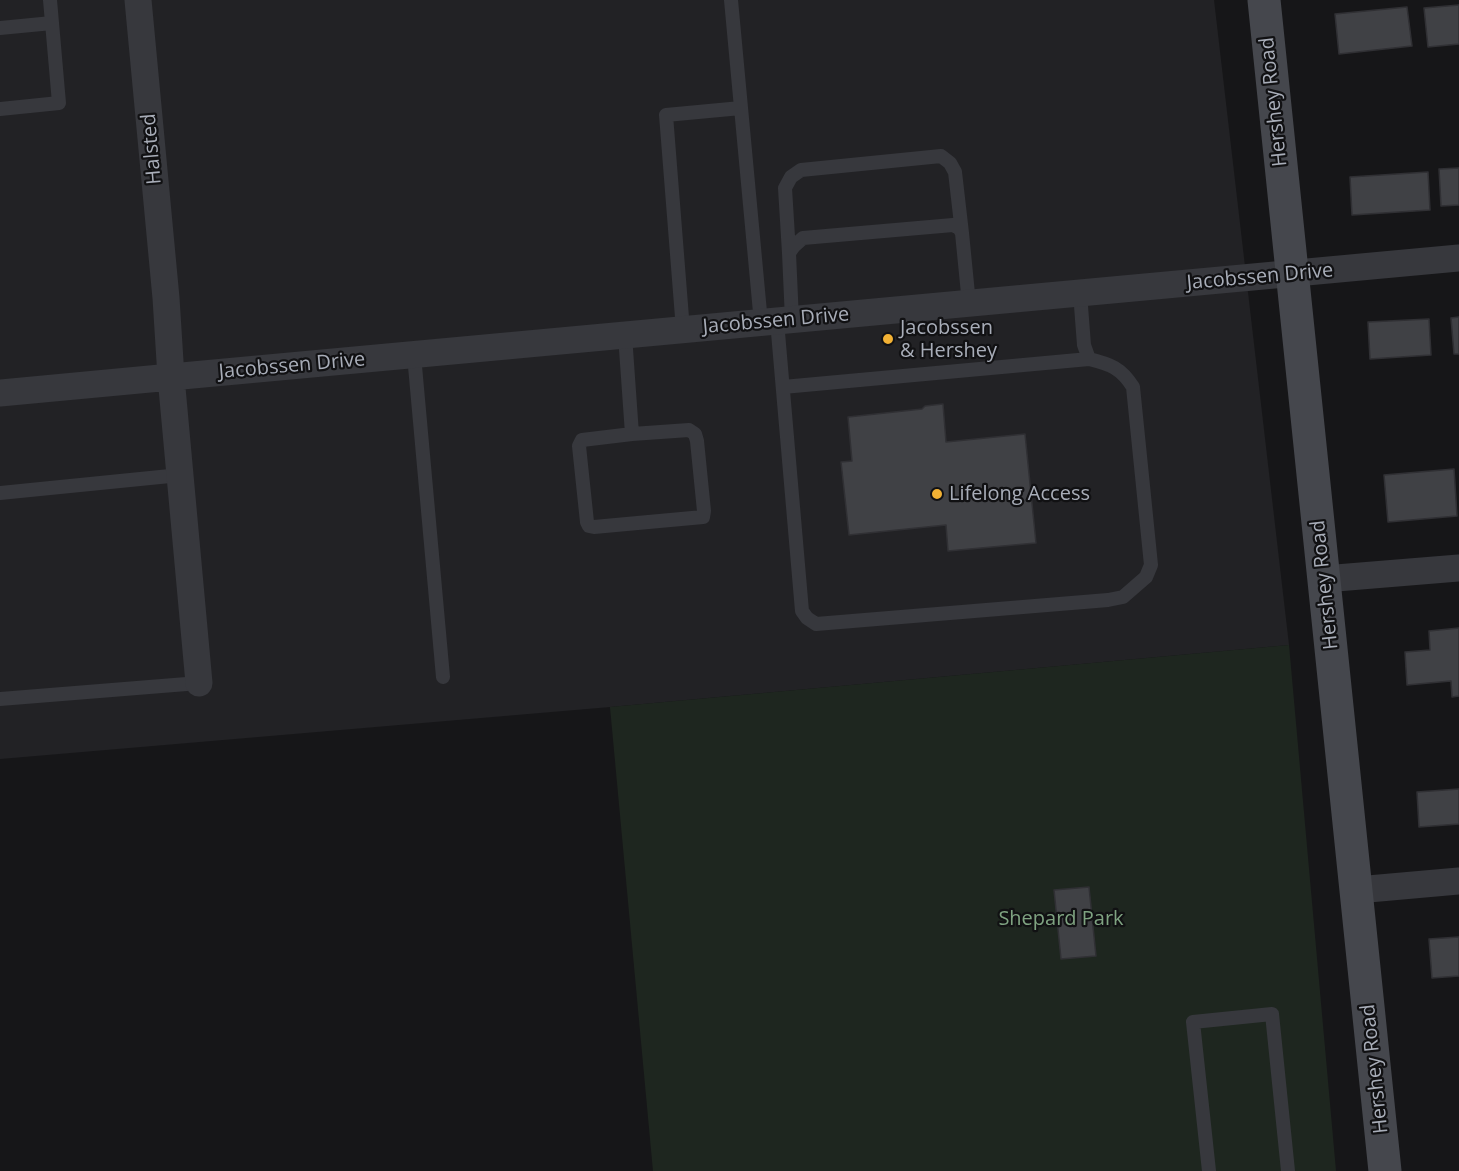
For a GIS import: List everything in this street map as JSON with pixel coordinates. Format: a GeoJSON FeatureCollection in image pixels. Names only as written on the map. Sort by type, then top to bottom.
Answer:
{"type":"FeatureCollection","features":[{"type":"Feature","properties":{"kind":"main road","name":"Hershey Road"},"geometry":{"type":"LineString","coordinates":[[1264,0],[1385,1171]]}},
{"type":"Feature","properties":{"kind":"street","name":"Halsted"},"geometry":{"type":"LineString","coordinates":[[138,0],[166,298],[171,377]]}},
{"type":"Feature","properties":{"kind":"street","name":"Jacobssen Drive"},"geometry":{"type":"LineString","coordinates":[[0,393],[1459,258]]}},
{"type":"Feature","properties":{"kind":"street"},"geometry":{"type":"LineString","coordinates":[[171,377],[199,683]]}},
{"type":"Feature","properties":{"kind":"street"},"geometry":{"type":"LineString","coordinates":[[1324,579],[1459,567]]}},
{"type":"Feature","properties":{"kind":"street"},"geometry":{"type":"LineString","coordinates":[[1357,890],[1459,881]]}},
{"type":"Feature","properties":{"kind":"lane"},"geometry":{"type":"LineString","coordinates":[[0,109],[59,103],[50,0]]}},
{"type":"Feature","properties":{"kind":"lane"},"geometry":{"type":"LineString","coordinates":[[731,0],[741,108],[777,321],[802,611],[807,618],[816,624],[1108,600],[1123,597],[1146,577],[1151,565],[1133,387],[1126,377],[1110,364],[1089,359],[783,387]]}},
{"type":"Feature","properties":{"kind":"lane"},"geometry":{"type":"LineString","coordinates":[[0,28],[52,23]]}},
{"type":"Feature","properties":{"kind":"lane"},"geometry":{"type":"LineString","coordinates":[[683,330],[666,115],[741,108]]}},
{"type":"Feature","properties":{"kind":"lane"},"geometry":{"type":"LineString","coordinates":[[777,321],[789,253],[785,188],[791,177],[801,170],[941,156],[956,172],[969,304]]}},
{"type":"Feature","properties":{"kind":"lane"},"geometry":{"type":"LineString","coordinates":[[789,253],[803,238],[953,225],[962,233]]}},
{"type":"Feature","properties":{"kind":"lane"},"geometry":{"type":"LineString","coordinates":[[1080,293],[1084,345],[1089,359]]}},
{"type":"Feature","properties":{"kind":"lane"},"geometry":{"type":"LineString","coordinates":[[625,335],[632,434]]}},
{"type":"Feature","properties":{"kind":"lane"},"geometry":{"type":"LineString","coordinates":[[414,355],[443,677]]}},
{"type":"Feature","properties":{"kind":"lane"},"geometry":{"type":"LineString","coordinates":[[689,430],[694,434],[698,441],[703,517],[589,526],[579,446],[582,440],[632,434],[689,430]]}},
{"type":"Feature","properties":{"kind":"lane"},"geometry":{"type":"LineString","coordinates":[[0,493],[180,475]]}},
{"type":"Feature","properties":{"kind":"lane"},"geometry":{"type":"LineString","coordinates":[[0,699],[199,683]]}},
{"type":"Feature","properties":{"kind":"lane"},"geometry":{"type":"LineString","coordinates":[[1209,1171],[1193,1022],[1272,1014],[1288,1171]]}},
{"type":"Feature","properties":{"kind":"shaded area"},"geometry":{"type":"Polygon","coordinates":[[[0,0],[1214,0],[1289,645],[610,707],[0,759],[0,0]]]}},
{"type":"Feature","properties":{"kind":"green space","name":"Shepard Park"},"geometry":{"type":"Polygon","coordinates":[[[1289,645],[1336,1171],[653,1171],[610,707],[1289,645]]]}},
{"type":"Feature","properties":{"kind":"building"},"geometry":{"type":"Polygon","coordinates":[[[1459,5],[1459,44],[1428,47],[1424,8],[1459,5]]]}},
{"type":"Feature","properties":{"kind":"building"},"geometry":{"type":"Polygon","coordinates":[[[1407,7],[1412,46],[1339,54],[1335,14],[1407,7]]]}},
{"type":"Feature","properties":{"kind":"building"},"geometry":{"type":"Polygon","coordinates":[[[1459,168],[1459,205],[1441,206],[1439,169],[1459,168]]]}},
{"type":"Feature","properties":{"kind":"building"},"geometry":{"type":"Polygon","coordinates":[[[1428,172],[1430,210],[1352,215],[1350,177],[1428,172]]]}},
{"type":"Feature","properties":{"kind":"building"},"geometry":{"type":"Polygon","coordinates":[[[1459,317],[1459,354],[1454,354],[1451,318],[1459,317]]]}},
{"type":"Feature","properties":{"kind":"building"},"geometry":{"type":"Polygon","coordinates":[[[1429,319],[1431,355],[1370,359],[1368,322],[1429,319]]]}},
{"type":"Feature","properties":{"kind":"building","name":"Lifelong Access"},"geometry":{"type":"Polygon","coordinates":[[[943,404],[946,442],[1025,434],[1036,543],[948,551],[946,525],[849,535],[841,462],[852,461],[848,417],[922,409],[925,406],[943,404]]]}},
{"type":"Feature","properties":{"kind":"building"},"geometry":{"type":"Polygon","coordinates":[[[1454,469],[1457,516],[1388,522],[1384,475],[1454,469]]]}},
{"type":"Feature","properties":{"kind":"building"},"geometry":{"type":"Polygon","coordinates":[[[1459,628],[1459,696],[1452,697],[1451,681],[1407,685],[1405,652],[1430,650],[1429,631],[1459,628]]]}},
{"type":"Feature","properties":{"kind":"building"},"geometry":{"type":"Polygon","coordinates":[[[1459,789],[1459,824],[1419,827],[1417,792],[1459,789]]]}},
{"type":"Feature","properties":{"kind":"building"},"geometry":{"type":"Polygon","coordinates":[[[1089,887],[1096,956],[1061,959],[1054,890],[1089,887]]]}},
{"type":"Feature","properties":{"kind":"building"},"geometry":{"type":"Polygon","coordinates":[[[1459,937],[1459,976],[1432,978],[1429,939],[1459,937]]]}},
{"type":"Feature","properties":{"kind":"place","name":"Jacobssen & Hershey"},"geometry":{"type":"Point","coordinates":[888,339]}},
{"type":"Feature","properties":{"kind":"place","name":"Lifelong Access"},"geometry":{"type":"Point","coordinates":[937,494]}}]}
